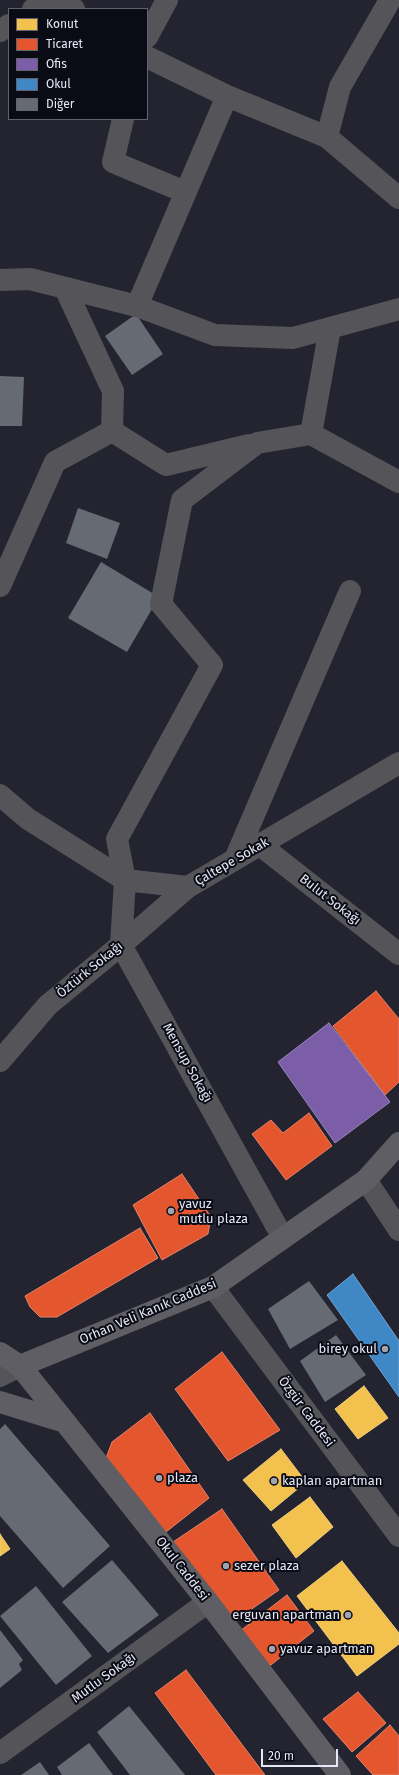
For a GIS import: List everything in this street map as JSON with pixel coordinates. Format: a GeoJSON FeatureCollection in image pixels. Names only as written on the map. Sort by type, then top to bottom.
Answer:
{"type":"FeatureCollection","features":[{"type":"Feature","properties":{"kind":"main road","name":"Orhan Veli Kanık Caddesi"},"geometry":{"type":"LineString","coordinates":[[20,1366],[213,1287],[366,1180],[399,1144]]}},
{"type":"Feature","properties":{"kind":"main road","name":"Okul Caddesi"},"geometry":{"type":"LineString","coordinates":[[0,1353],[20,1366],[208,1602],[340,1775]]}},
{"type":"Feature","properties":{"kind":"main road"},"geometry":{"type":"LineString","coordinates":[[0,1402],[65,1422]]}},
{"type":"Feature","properties":{"kind":"street"},"geometry":{"type":"LineString","coordinates":[[34,8],[46,0]]}},
{"type":"Feature","properties":{"kind":"street"},"geometry":{"type":"LineString","coordinates":[[61,0],[73,8]]}},
{"type":"Feature","properties":{"kind":"street"},"geometry":{"type":"LineString","coordinates":[[148,35],[167,0]]}},
{"type":"Feature","properties":{"kind":"street"},"geometry":{"type":"LineString","coordinates":[[327,137],[340,87],[390,0]]}},
{"type":"Feature","properties":{"kind":"street"},"geometry":{"type":"LineString","coordinates":[[148,57],[227,96],[327,137],[399,198]]}},
{"type":"Feature","properties":{"kind":"street"},"geometry":{"type":"LineString","coordinates":[[137,306],[227,96]]}},
{"type":"Feature","properties":{"kind":"street"},"geometry":{"type":"LineString","coordinates":[[123,120],[113,162],[186,192]]}},
{"type":"Feature","properties":{"kind":"street"},"geometry":{"type":"LineString","coordinates":[[0,280],[30,279],[137,306],[215,336],[293,338],[399,309]]}},
{"type":"Feature","properties":{"kind":"street"},"geometry":{"type":"LineString","coordinates":[[65,288],[113,392],[112,431]]}},
{"type":"Feature","properties":{"kind":"street"},"geometry":{"type":"LineString","coordinates":[[311,434],[330,328]]}},
{"type":"Feature","properties":{"kind":"street"},"geometry":{"type":"LineString","coordinates":[[112,431],[166,465],[257,443],[311,434],[399,482]]}},
{"type":"Feature","properties":{"kind":"street"},"geometry":{"type":"LineString","coordinates":[[0,586],[56,462],[112,431]]}},
{"type":"Feature","properties":{"kind":"street"},"geometry":{"type":"LineString","coordinates":[[122,945],[125,880],[117,839],[212,665],[161,604],[182,500],[257,443]]}},
{"type":"Feature","properties":{"kind":"street"},"geometry":{"type":"LineString","coordinates":[[235,859],[350,591]]}},
{"type":"Feature","properties":{"kind":"street","name":"Çaltepe Sokak"},"geometry":{"type":"LineString","coordinates":[[0,795],[28,819],[125,880],[188,887],[399,764]]}},
{"type":"Feature","properties":{"kind":"street","name":"Bulut Sokağı"},"geometry":{"type":"LineString","coordinates":[[260,845],[399,954]]}},
{"type":"Feature","properties":{"kind":"street","name":"Öztürk Sokağı"},"geometry":{"type":"LineString","coordinates":[[0,1061],[48,1004],[122,945],[188,887]]}},
{"type":"Feature","properties":{"kind":"street","name":"Mensup Sokağı"},"geometry":{"type":"LineString","coordinates":[[122,945],[283,1238]]}},
{"type":"Feature","properties":{"kind":"street"},"geometry":{"type":"LineString","coordinates":[[366,1180],[399,1230]]}},
{"type":"Feature","properties":{"kind":"street","name":"Özgür Caddesi"},"geometry":{"type":"LineString","coordinates":[[213,1287],[399,1536]]}},
{"type":"Feature","properties":{"kind":"street","name":"Orhan Veli Kanık Caddesi"},"geometry":{"type":"LineString","coordinates":[[0,1376],[20,1366]]}},
{"type":"Feature","properties":{"kind":"street","name":"Mutlu Sokağı"},"geometry":{"type":"LineString","coordinates":[[0,1753],[208,1602]]}},
{"type":"Feature","properties":{"kind":"building: Konut"},"geometry":{"type":"Polygon","coordinates":[[[364,1386],[388,1418],[358,1439],[335,1409],[364,1386]]]}},
{"type":"Feature","properties":{"kind":"building: Konut","name":"kaplan apartman"},"geometry":{"type":"Polygon","coordinates":[[[281,1449],[306,1482],[271,1511],[243,1480],[281,1449]]]}},
{"type":"Feature","properties":{"kind":"building: Konut"},"geometry":{"type":"Polygon","coordinates":[[[310,1497],[333,1527],[296,1558],[272,1525],[310,1497]]]}},
{"type":"Feature","properties":{"kind":"building: Konut"},"geometry":{"type":"Polygon","coordinates":[[[0,1534],[10,1549],[0,1556],[0,1534]]]}},
{"type":"Feature","properties":{"kind":"building: Konut","name":"erguvan apartman"},"geometry":{"type":"Polygon","coordinates":[[[342,1561],[399,1633],[399,1644],[357,1676],[297,1596],[342,1561]]]}},
{"type":"Feature","properties":{"kind":"building: Ticaret"},"geometry":{"type":"Polygon","coordinates":[[[376,991],[399,1019],[399,1082],[385,1095],[333,1026],[376,991]]]}},
{"type":"Feature","properties":{"kind":"building: Ticaret"},"geometry":{"type":"Polygon","coordinates":[[[309,1113],[332,1146],[286,1180],[252,1134],[271,1120],[283,1133],[309,1113]]]}},
{"type":"Feature","properties":{"kind":"building: Ticaret","name":"yavuz mutlu plaza"},"geometry":{"type":"Polygon","coordinates":[[[182,1174],[211,1217],[208,1234],[162,1260],[133,1205],[182,1174]]]}},
{"type":"Feature","properties":{"kind":"building: Ticaret"},"geometry":{"type":"Polygon","coordinates":[[[140,1228],[158,1258],[57,1317],[40,1317],[30,1307],[25,1296],[140,1228]]]}},
{"type":"Feature","properties":{"kind":"building: Ticaret"},"geometry":{"type":"Polygon","coordinates":[[[222,1352],[280,1430],[228,1461],[175,1389],[222,1352]]]}},
{"type":"Feature","properties":{"kind":"building: Ticaret","name":"plaza"},"geometry":{"type":"Polygon","coordinates":[[[150,1413],[209,1498],[166,1532],[106,1458],[112,1442],[150,1413]]]}},
{"type":"Feature","properties":{"kind":"building: Ticaret","name":"sezer plaza"},"geometry":{"type":"Polygon","coordinates":[[[222,1509],[279,1590],[233,1622],[173,1542],[222,1509]]]}},
{"type":"Feature","properties":{"kind":"building: Ticaret","name":"yavuz apartman"},"geometry":{"type":"Polygon","coordinates":[[[287,1595],[314,1631],[267,1668],[240,1631],[287,1595]]]}},
{"type":"Feature","properties":{"kind":"building: Ticaret"},"geometry":{"type":"Polygon","coordinates":[[[186,1670],[265,1775],[216,1775],[155,1693],[186,1670]]]}},
{"type":"Feature","properties":{"kind":"building: Ticaret"},"geometry":{"type":"Polygon","coordinates":[[[358,1692],[386,1723],[352,1752],[323,1719],[358,1692]]]}},
{"type":"Feature","properties":{"kind":"building: Ticaret"},"geometry":{"type":"Polygon","coordinates":[[[390,1725],[399,1736],[399,1775],[373,1775],[356,1756],[390,1725]]]}},
{"type":"Feature","properties":{"kind":"building: Ofis"},"geometry":{"type":"Polygon","coordinates":[[[329,1023],[390,1102],[335,1143],[278,1062],[329,1023]]]}},
{"type":"Feature","properties":{"kind":"building: Okul"},"geometry":{"type":"Polygon","coordinates":[[[353,1274],[399,1341],[399,1397],[327,1295],[353,1274]]]}},
{"type":"Feature","properties":{"kind":"building: Diğer"},"geometry":{"type":"Polygon","coordinates":[[[136,314],[163,354],[132,375],[105,336],[136,314]]]}},
{"type":"Feature","properties":{"kind":"building: Diğer"},"geometry":{"type":"Polygon","coordinates":[[[0,376],[24,377],[22,426],[0,426],[0,376]]]}},
{"type":"Feature","properties":{"kind":"building: Diğer"},"geometry":{"type":"Polygon","coordinates":[[[78,508],[120,523],[107,559],[66,543],[78,508]]]}},
{"type":"Feature","properties":{"kind":"building: Diğer"},"geometry":{"type":"Polygon","coordinates":[[[101,562],[159,597],[127,652],[68,618],[101,562]]]}},
{"type":"Feature","properties":{"kind":"building: Diğer"},"geometry":{"type":"Polygon","coordinates":[[[309,1281],[338,1320],[290,1349],[268,1309],[309,1281]]]}},
{"type":"Feature","properties":{"kind":"building: Diğer"},"geometry":{"type":"Polygon","coordinates":[[[336,1335],[366,1375],[325,1402],[300,1361],[336,1335]]]}},
{"type":"Feature","properties":{"kind":"building: Diğer"},"geometry":{"type":"Polygon","coordinates":[[[5,1424],[110,1546],[63,1588],[0,1516],[0,1429],[5,1424]]]}},
{"type":"Feature","properties":{"kind":"building: Diğer"},"geometry":{"type":"Polygon","coordinates":[[[112,1560],[159,1615],[108,1653],[62,1602],[112,1560]]]}},
{"type":"Feature","properties":{"kind":"building: Diğer"},"geometry":{"type":"Polygon","coordinates":[[[36,1586],[92,1656],[56,1685],[0,1616],[36,1586]]]}},
{"type":"Feature","properties":{"kind":"building: Diğer"},"geometry":{"type":"Polygon","coordinates":[[[0,1630],[23,1660],[19,1664],[22,1670],[0,1688],[0,1630]]]}},
{"type":"Feature","properties":{"kind":"building: Diğer"},"geometry":{"type":"Polygon","coordinates":[[[129,1706],[185,1775],[130,1775],[97,1732],[129,1706]]]}},
{"type":"Feature","properties":{"kind":"building: Diğer"},"geometry":{"type":"Polygon","coordinates":[[[89,1743],[113,1775],[62,1775],[57,1767],[89,1743]]]}},
{"type":"Feature","properties":{"kind":"building: Diğer"},"geometry":{"type":"Polygon","coordinates":[[[40,1762],[49,1775],[21,1775],[40,1762]]]}},
{"type":"Feature","properties":{"kind":"place","name":"yavuz mutlu plaza"},"geometry":{"type":"Point","coordinates":[171,1211]}},
{"type":"Feature","properties":{"kind":"place","name":"birey okul"},"geometry":{"type":"Point","coordinates":[385,1349]}},
{"type":"Feature","properties":{"kind":"place","name":"plaza"},"geometry":{"type":"Point","coordinates":[159,1478]}},
{"type":"Feature","properties":{"kind":"place","name":"kaplan apartman"},"geometry":{"type":"Point","coordinates":[274,1481]}},
{"type":"Feature","properties":{"kind":"place","name":"sezer plaza"},"geometry":{"type":"Point","coordinates":[226,1566]}},
{"type":"Feature","properties":{"kind":"place","name":"erguvan apartman"},"geometry":{"type":"Point","coordinates":[348,1615]}},
{"type":"Feature","properties":{"kind":"place","name":"yavuz apartman"},"geometry":{"type":"Point","coordinates":[272,1649]}}]}
